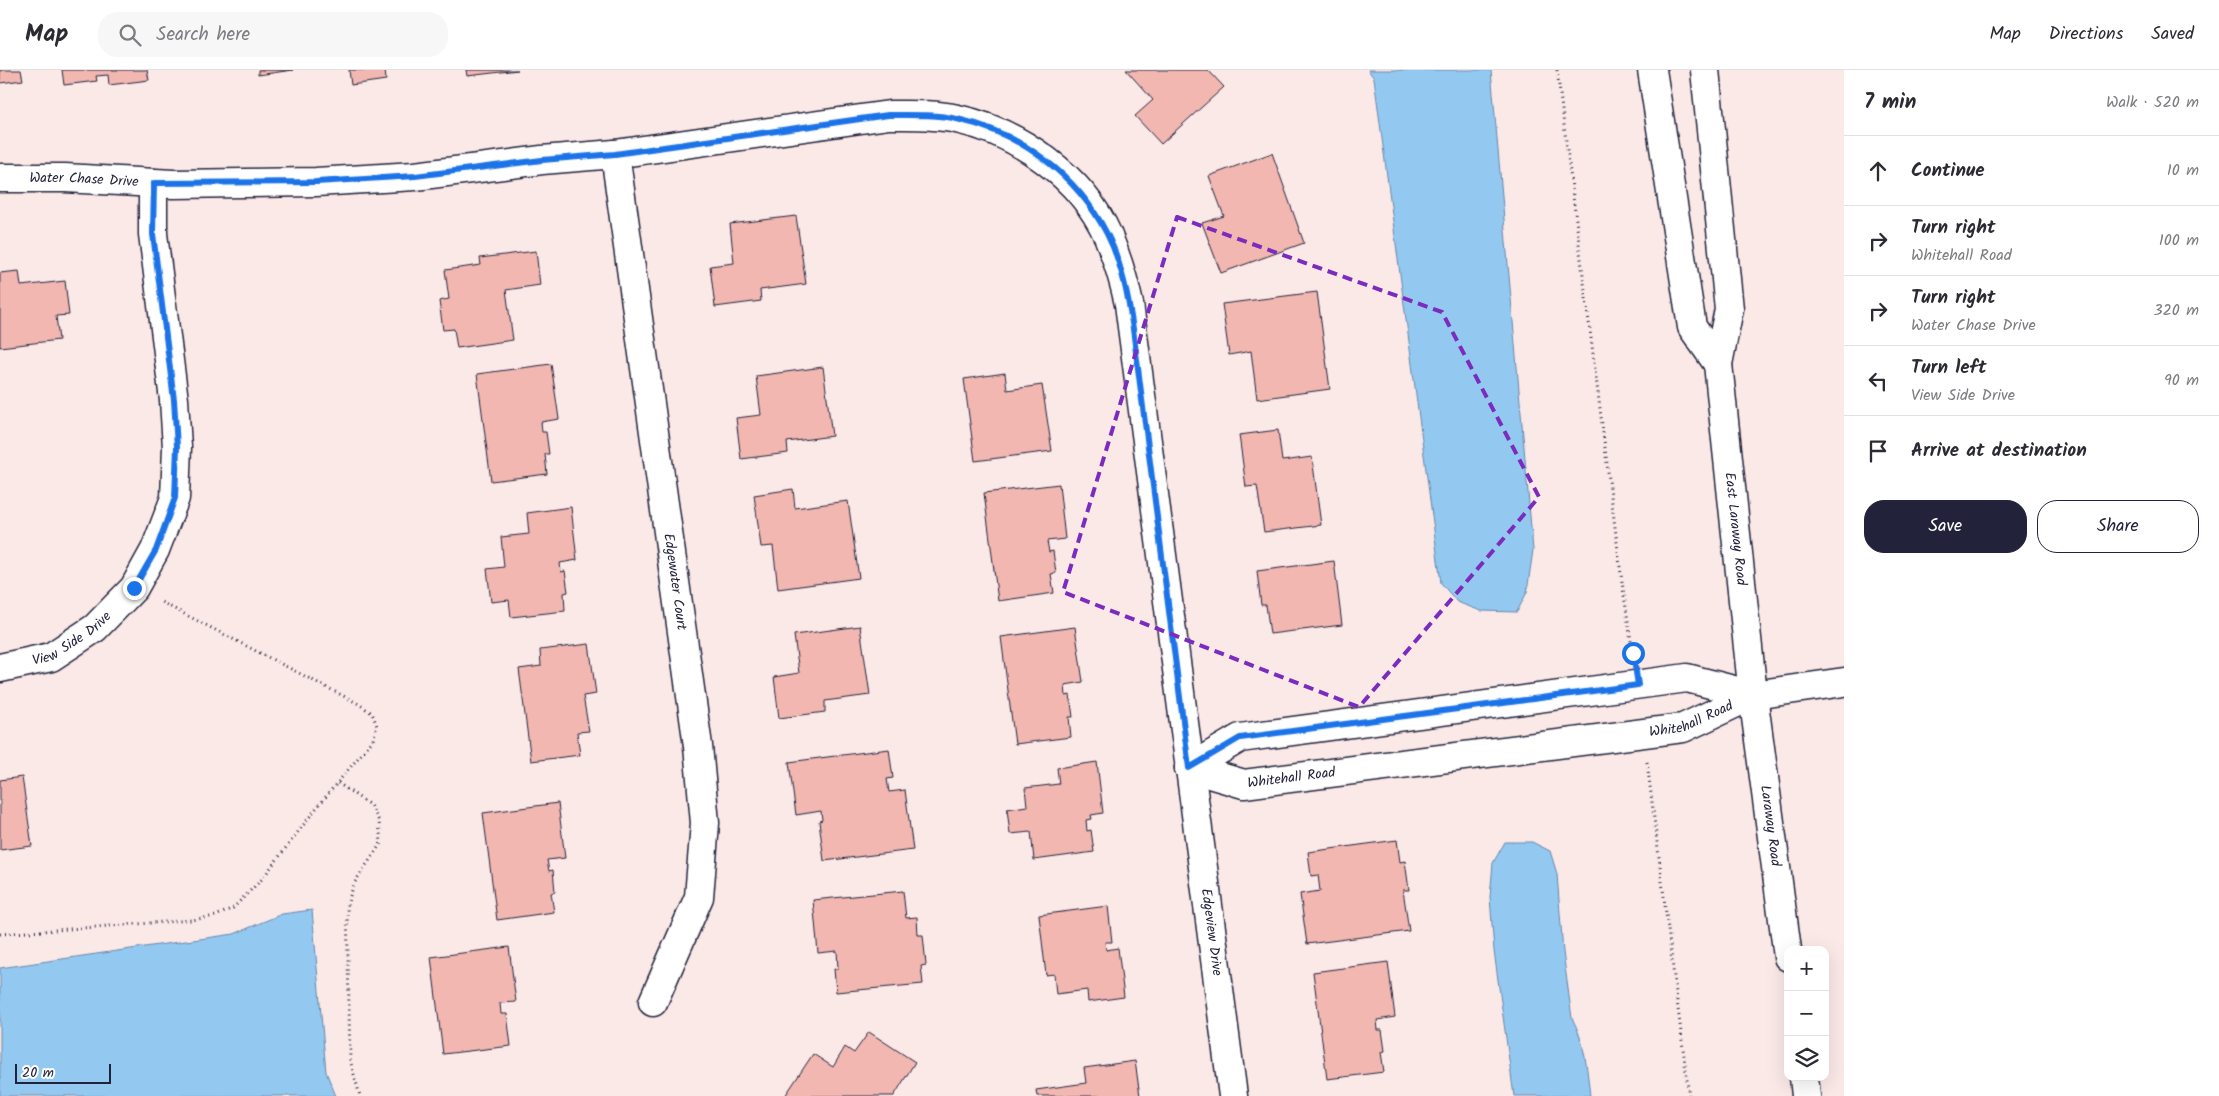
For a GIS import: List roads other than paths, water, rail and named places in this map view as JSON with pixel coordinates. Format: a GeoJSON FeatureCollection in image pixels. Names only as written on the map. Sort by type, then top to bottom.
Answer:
{"type":"FeatureCollection","features":[{"type":"Feature","properties":{"kind":"street","name":"East Laraway Road"},"geometry":{"type":"LineString","coordinates":[[1652,70],[1692,327],[1718,364]]}},
{"type":"Feature","properties":{"kind":"street","name":"East Laraway Road"},"geometry":{"type":"LineString","coordinates":[[1705,70],[1728,309],[1718,364],[1753,694]]}},
{"type":"Feature","properties":{"kind":"street","name":"Water Chase Drive"},"geometry":{"type":"LineString","coordinates":[[0,178],[65,178],[154,183],[316,182],[395,177],[615,154],[888,115],[924,115],[956,119],[985,127],[1014,139],[1040,155],[1066,178],[1090,206],[1107,234],[1122,274],[1129,304],[1189,768]]}},
{"type":"Feature","properties":{"kind":"street","name":"Edgewater Court"},"geometry":{"type":"LineString","coordinates":[[615,154],[698,746],[705,823],[700,897],[653,1002]]}},
{"type":"Feature","properties":{"kind":"street","name":"View Side Drive"},"geometry":{"type":"LineString","coordinates":[[0,668],[51,657],[95,628],[134,588],[156,550],[175,498],[177,447],[174,400],[153,234],[154,183]]}},
{"type":"Feature","properties":{"kind":"street","name":"Whitehall Road"},"geometry":{"type":"LineString","coordinates":[[1189,768],[1240,738],[1687,678],[1753,694]]}},
{"type":"Feature","properties":{"kind":"street","name":"Whitehall Road"},"geometry":{"type":"LineString","coordinates":[[1189,768],[1244,784],[1683,728],[1753,694],[1844,682]]}},
{"type":"Feature","properties":{"kind":"street","name":"Laraway Road"},"geometry":{"type":"LineString","coordinates":[[1753,694],[1787,946]]}},
{"type":"Feature","properties":{"kind":"street","name":"Edgeview Drive"},"geometry":{"type":"LineString","coordinates":[[1189,768],[1233,1096]]}},
{"type":"Feature","properties":{"kind":"street"},"geometry":{"type":"LineString","coordinates":[[1804,1081],[1806,1096]]}},
{"type":"Feature","properties":{"kind":"water"},"geometry":{"type":"Polygon","coordinates":[[[1368,70],[1491,70],[1533,550],[1527,592],[1517,612],[1481,611],[1457,602],[1441,583],[1374,78],[1368,70]]]}},
{"type":"Feature","properties":{"kind":"water"},"geometry":{"type":"Polygon","coordinates":[[[1505,842],[1532,842],[1550,851],[1557,874],[1563,952],[1572,1018],[1583,1046],[1590,1096],[1514,1096],[1494,951],[1490,897],[1493,863],[1505,842]]]}},
{"type":"Feature","properties":{"kind":"water"},"geometry":{"type":"Polygon","coordinates":[[[312,910],[326,1072],[336,1096],[0,1096],[0,968],[234,934],[282,914],[312,910]]]}}]}
